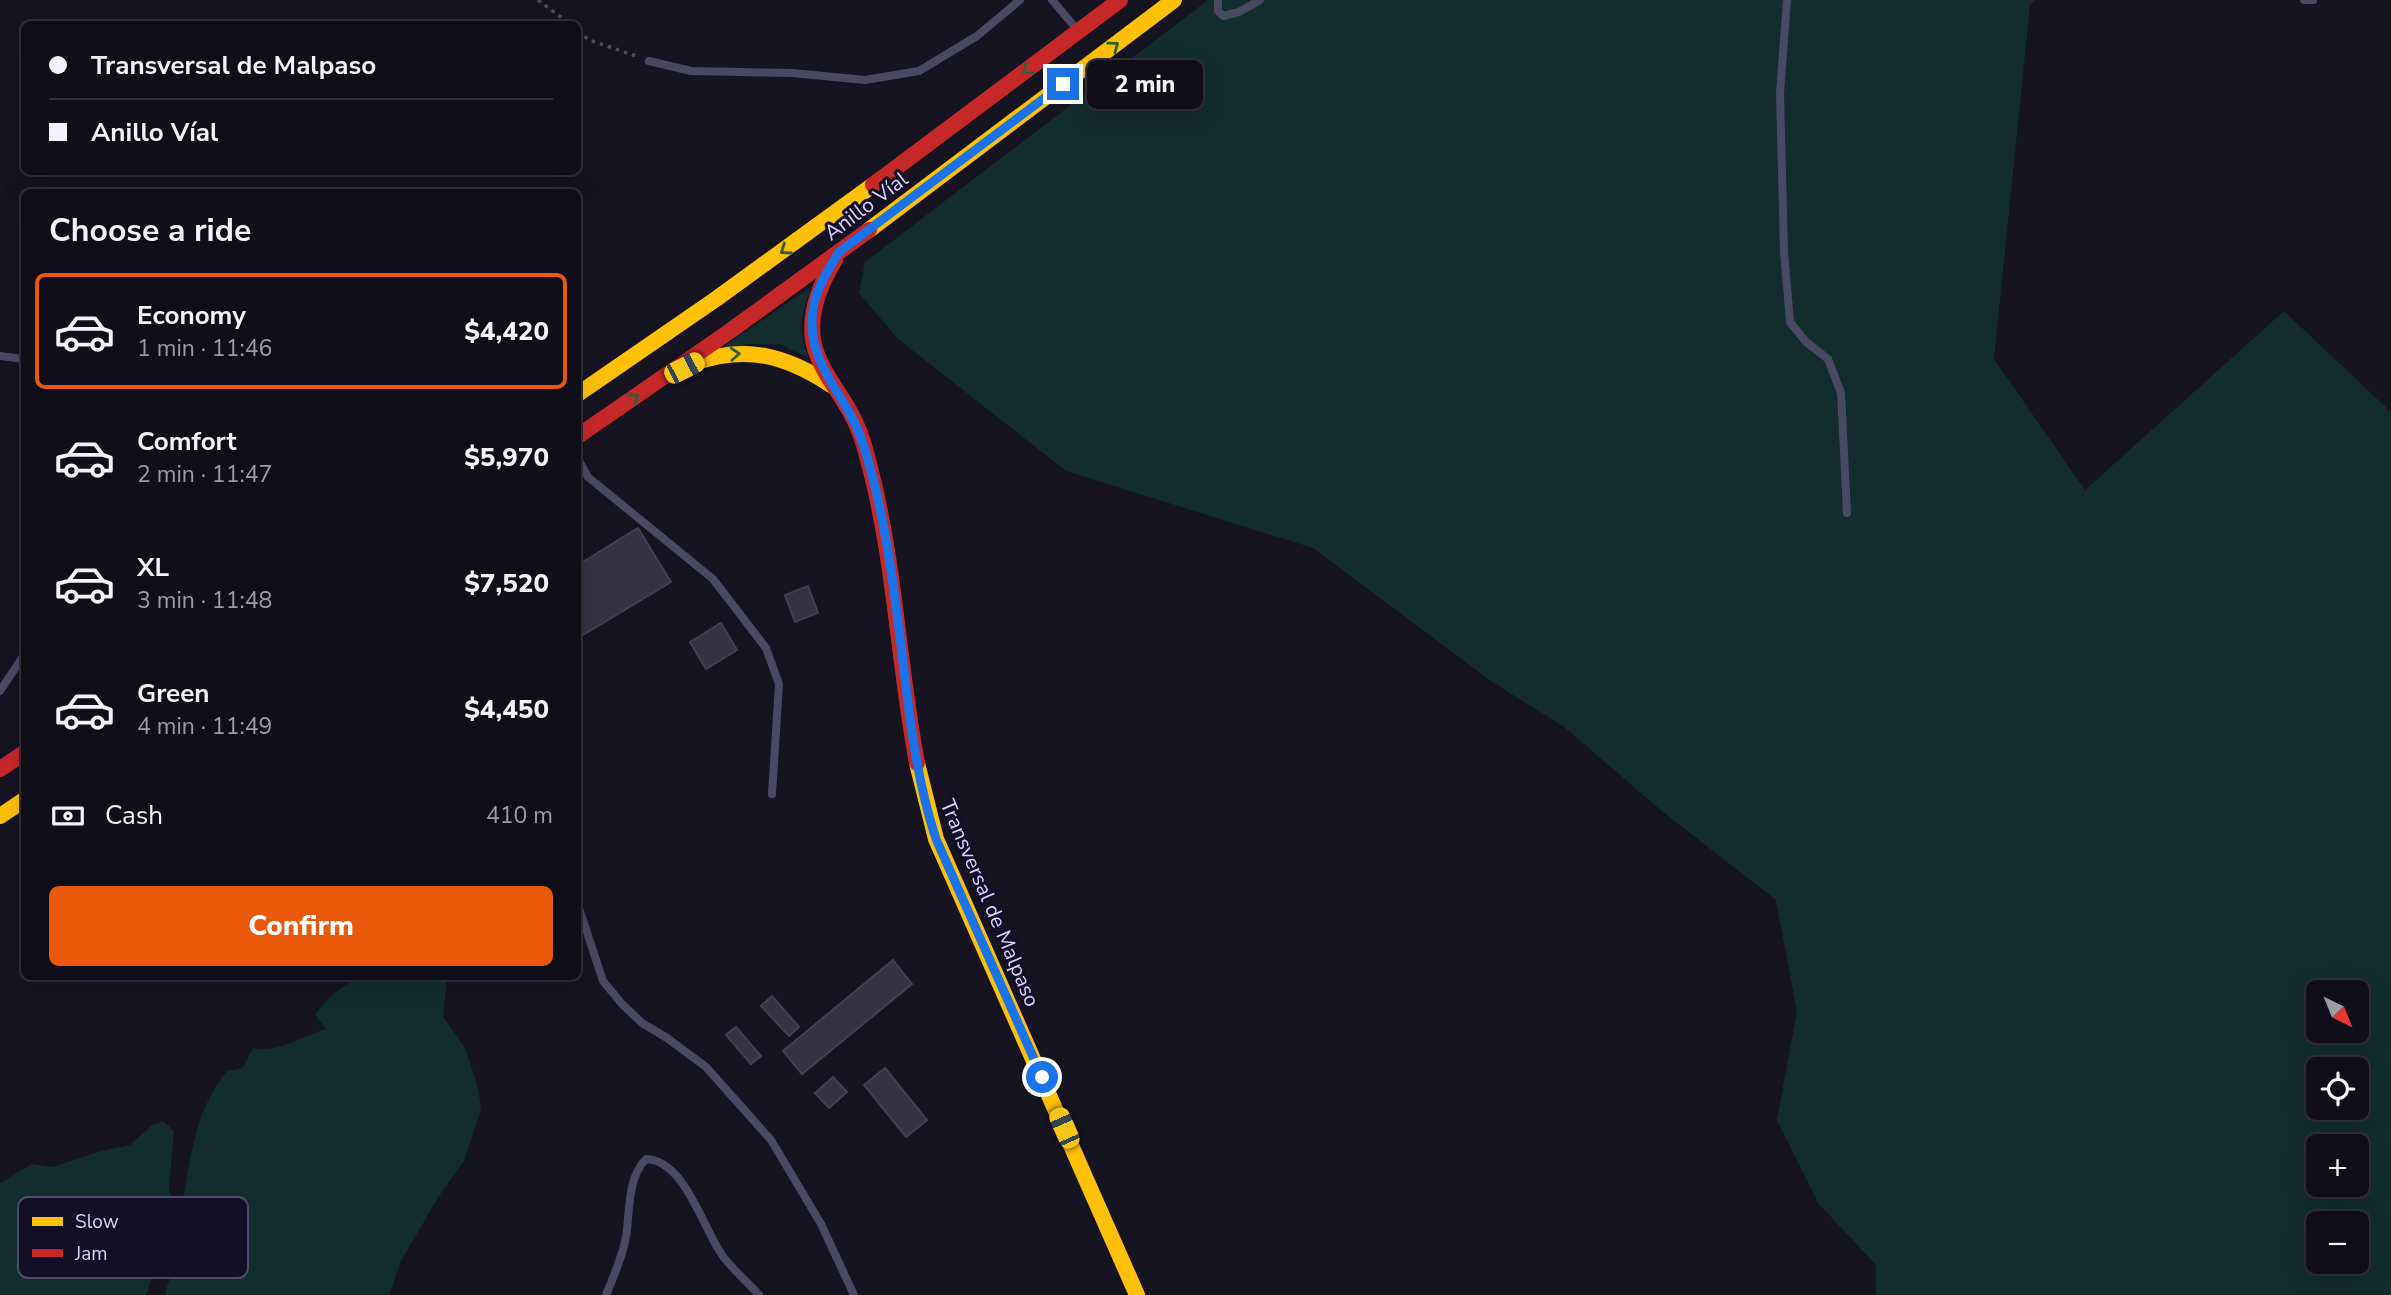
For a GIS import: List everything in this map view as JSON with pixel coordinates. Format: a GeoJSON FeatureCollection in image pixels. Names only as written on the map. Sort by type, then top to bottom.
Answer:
{"type":"FeatureCollection","features":[{"type":"Feature","properties":{"kind":"main road","name":"Anillo Víal"},"geometry":{"type":"LineString","coordinates":[[581,392],[815,229],[1121,0]]}},
{"type":"Feature","properties":{"kind":"main road","name":"Anillo Víal"},"geometry":{"type":"LineString","coordinates":[[581,434],[670,375],[839,252],[1174,0]]}},
{"type":"Feature","properties":{"kind":"main road","name":"Transversal de Malpaso"},"geometry":{"type":"LineString","coordinates":[[839,252],[822,279],[814,301],[814,347],[823,369],[853,417],[876,491],[897,614],[913,751],[924,804],[936,839],[1137,1295]]}},
{"type":"Feature","properties":{"kind":"main road","name":"Transversal de Malpaso"},"geometry":{"type":"LineString","coordinates":[[670,375],[697,361],[726,354],[755,353],[785,359],[811,371],[836,388]]}},
{"type":"Feature","properties":{"kind":"main road"},"geometry":{"type":"LineString","coordinates":[[0,768],[21,755]]}},
{"type":"Feature","properties":{"kind":"main road"},"geometry":{"type":"LineString","coordinates":[[0,816],[21,802]]}},
{"type":"Feature","properties":{"kind":"lane"},"geometry":{"type":"LineString","coordinates":[[649,61],[691,71],[792,74],[865,80],[919,71],[977,36],[1020,0]]}},
{"type":"Feature","properties":{"kind":"lane"},"geometry":{"type":"LineString","coordinates":[[1052,0],[1079,31]]}},
{"type":"Feature","properties":{"kind":"lane"},"geometry":{"type":"LineString","coordinates":[[1218,0],[1217,11],[1223,16],[1238,12],[1260,0]]}},
{"type":"Feature","properties":{"kind":"lane"},"geometry":{"type":"LineString","coordinates":[[1787,0],[1780,93],[1784,252],[1790,322],[1806,342],[1828,359],[1841,393],[1847,513]]}},
{"type":"Feature","properties":{"kind":"lane"},"geometry":{"type":"LineString","coordinates":[[2304,0],[2313,0]]}},
{"type":"Feature","properties":{"kind":"lane"},"geometry":{"type":"LineString","coordinates":[[0,356],[21,359]]}},
{"type":"Feature","properties":{"kind":"lane"},"geometry":{"type":"LineString","coordinates":[[581,464],[588,477],[713,579],[766,648],[779,684],[772,794]]}},
{"type":"Feature","properties":{"kind":"lane"},"geometry":{"type":"LineString","coordinates":[[0,691],[21,660]]}},
{"type":"Feature","properties":{"kind":"lane"},"geometry":{"type":"LineString","coordinates":[[581,914],[603,981],[622,1004],[642,1023],[706,1067],[771,1140],[821,1224],[854,1295]]}},
{"type":"Feature","properties":{"kind":"lane"},"geometry":{"type":"LineString","coordinates":[[606,1295],[623,1248],[629,1204],[638,1168],[646,1159],[653,1159],[676,1176],[724,1258],[760,1295]]}},
{"type":"Feature","properties":{"kind":"path"},"geometry":{"type":"LineString","coordinates":[[538,0],[565,21]]}},
{"type":"Feature","properties":{"kind":"path"},"geometry":{"type":"LineString","coordinates":[[581,33],[589,40],[649,61]]}},
{"type":"Feature","properties":{"kind":"green space"},"geometry":{"type":"Polygon","coordinates":[[[1208,0],[2036,0],[2030,5],[1994,359],[2085,490],[2284,311],[2391,412],[2391,1295],[1876,1295],[1876,1265],[1818,1203],[1777,1120],[1797,1011],[1776,900],[1663,812],[1563,726],[1491,681],[1313,548],[1066,471],[898,339],[859,293],[865,262],[1208,0]]]}},
{"type":"Feature","properties":{"kind":"green space"},"geometry":{"type":"Polygon","coordinates":[[[812,286],[802,322],[808,358],[782,345],[749,344],[714,353],[812,286]]]}},
{"type":"Feature","properties":{"kind":"green space"},"geometry":{"type":"Polygon","coordinates":[[[353,980],[447,980],[443,1016],[466,1050],[478,1088],[481,1109],[464,1161],[439,1196],[401,1261],[389,1295],[165,1295],[170,1278],[248,1278],[248,1197],[184,1197],[197,1128],[214,1089],[227,1071],[243,1068],[253,1048],[282,1046],[326,1029],[315,1014],[334,993],[353,980]]]}},
{"type":"Feature","properties":{"kind":"green space"},"geometry":{"type":"Polygon","coordinates":[[[163,1121],[174,1131],[171,1197],[18,1197],[18,1278],[152,1278],[146,1295],[0,1295],[0,1183],[32,1164],[53,1167],[101,1151],[130,1145],[151,1126],[163,1121]]]}},
{"type":"Feature","properties":{"kind":"building"},"geometry":{"type":"Polygon","coordinates":[[[638,528],[671,582],[581,636],[581,563],[638,528]]]}},
{"type":"Feature","properties":{"kind":"building"},"geometry":{"type":"Polygon","coordinates":[[[808,586],[818,613],[795,622],[785,595],[808,586]]]}},
{"type":"Feature","properties":{"kind":"building"},"geometry":{"type":"Polygon","coordinates":[[[721,623],[737,650],[706,669],[690,642],[721,623]]]}},
{"type":"Feature","properties":{"kind":"building"},"geometry":{"type":"Polygon","coordinates":[[[893,960],[912,984],[802,1074],[783,1051],[893,960]]]}},
{"type":"Feature","properties":{"kind":"building"},"geometry":{"type":"Polygon","coordinates":[[[772,996],[799,1027],[789,1036],[761,1006],[772,996]]]}},
{"type":"Feature","properties":{"kind":"building"},"geometry":{"type":"Polygon","coordinates":[[[736,1027],[761,1056],[751,1064],[726,1035],[736,1027]]]}},
{"type":"Feature","properties":{"kind":"building"},"geometry":{"type":"Polygon","coordinates":[[[885,1068],[927,1120],[906,1137],[864,1085],[885,1068]]]}},
{"type":"Feature","properties":{"kind":"building"},"geometry":{"type":"Polygon","coordinates":[[[833,1077],[847,1092],[829,1108],[815,1093],[833,1077]]]}},
{"type":"Feature","properties":{"kind":"traffic: slow"},"geometry":{"type":"LineString","coordinates":[[869,230],[1174,0]]}},
{"type":"Feature","properties":{"kind":"traffic: slow"},"geometry":{"type":"LineString","coordinates":[[581,392],[716,299],[873,185]]}},
{"type":"Feature","properties":{"kind":"traffic: slow"},"geometry":{"type":"LineString","coordinates":[[694,363],[731,355],[765,356],[798,366],[831,385]]}},
{"type":"Feature","properties":{"kind":"traffic: slow"},"geometry":{"type":"LineString","coordinates":[[917,763],[936,839],[1137,1295]]}},
{"type":"Feature","properties":{"kind":"traffic: slow"},"geometry":{"type":"LineString","coordinates":[[0,816],[21,802]]}},
{"type":"Feature","properties":{"kind":"traffic: jam"},"geometry":{"type":"LineString","coordinates":[[873,185],[1120,0]]}},
{"type":"Feature","properties":{"kind":"traffic: jam"},"geometry":{"type":"LineString","coordinates":[[581,434],[730,331],[869,230]]}},
{"type":"Feature","properties":{"kind":"traffic: jam"},"geometry":{"type":"LineString","coordinates":[[835,260],[817,298],[813,340],[823,368],[855,422],[868,460],[884,535],[917,763]]}},
{"type":"Feature","properties":{"kind":"traffic: jam"},"geometry":{"type":"LineString","coordinates":[[0,769],[21,755]]}},
{"type":"Feature","properties":{"kind":"route"},"geometry":{"type":"LineString","coordinates":[[1042,1077],[936,839],[924,804],[913,751],[897,614],[876,491],[853,417],[823,369],[814,347],[812,324],[814,301],[822,279],[839,252],[1063,84]]}}]}
